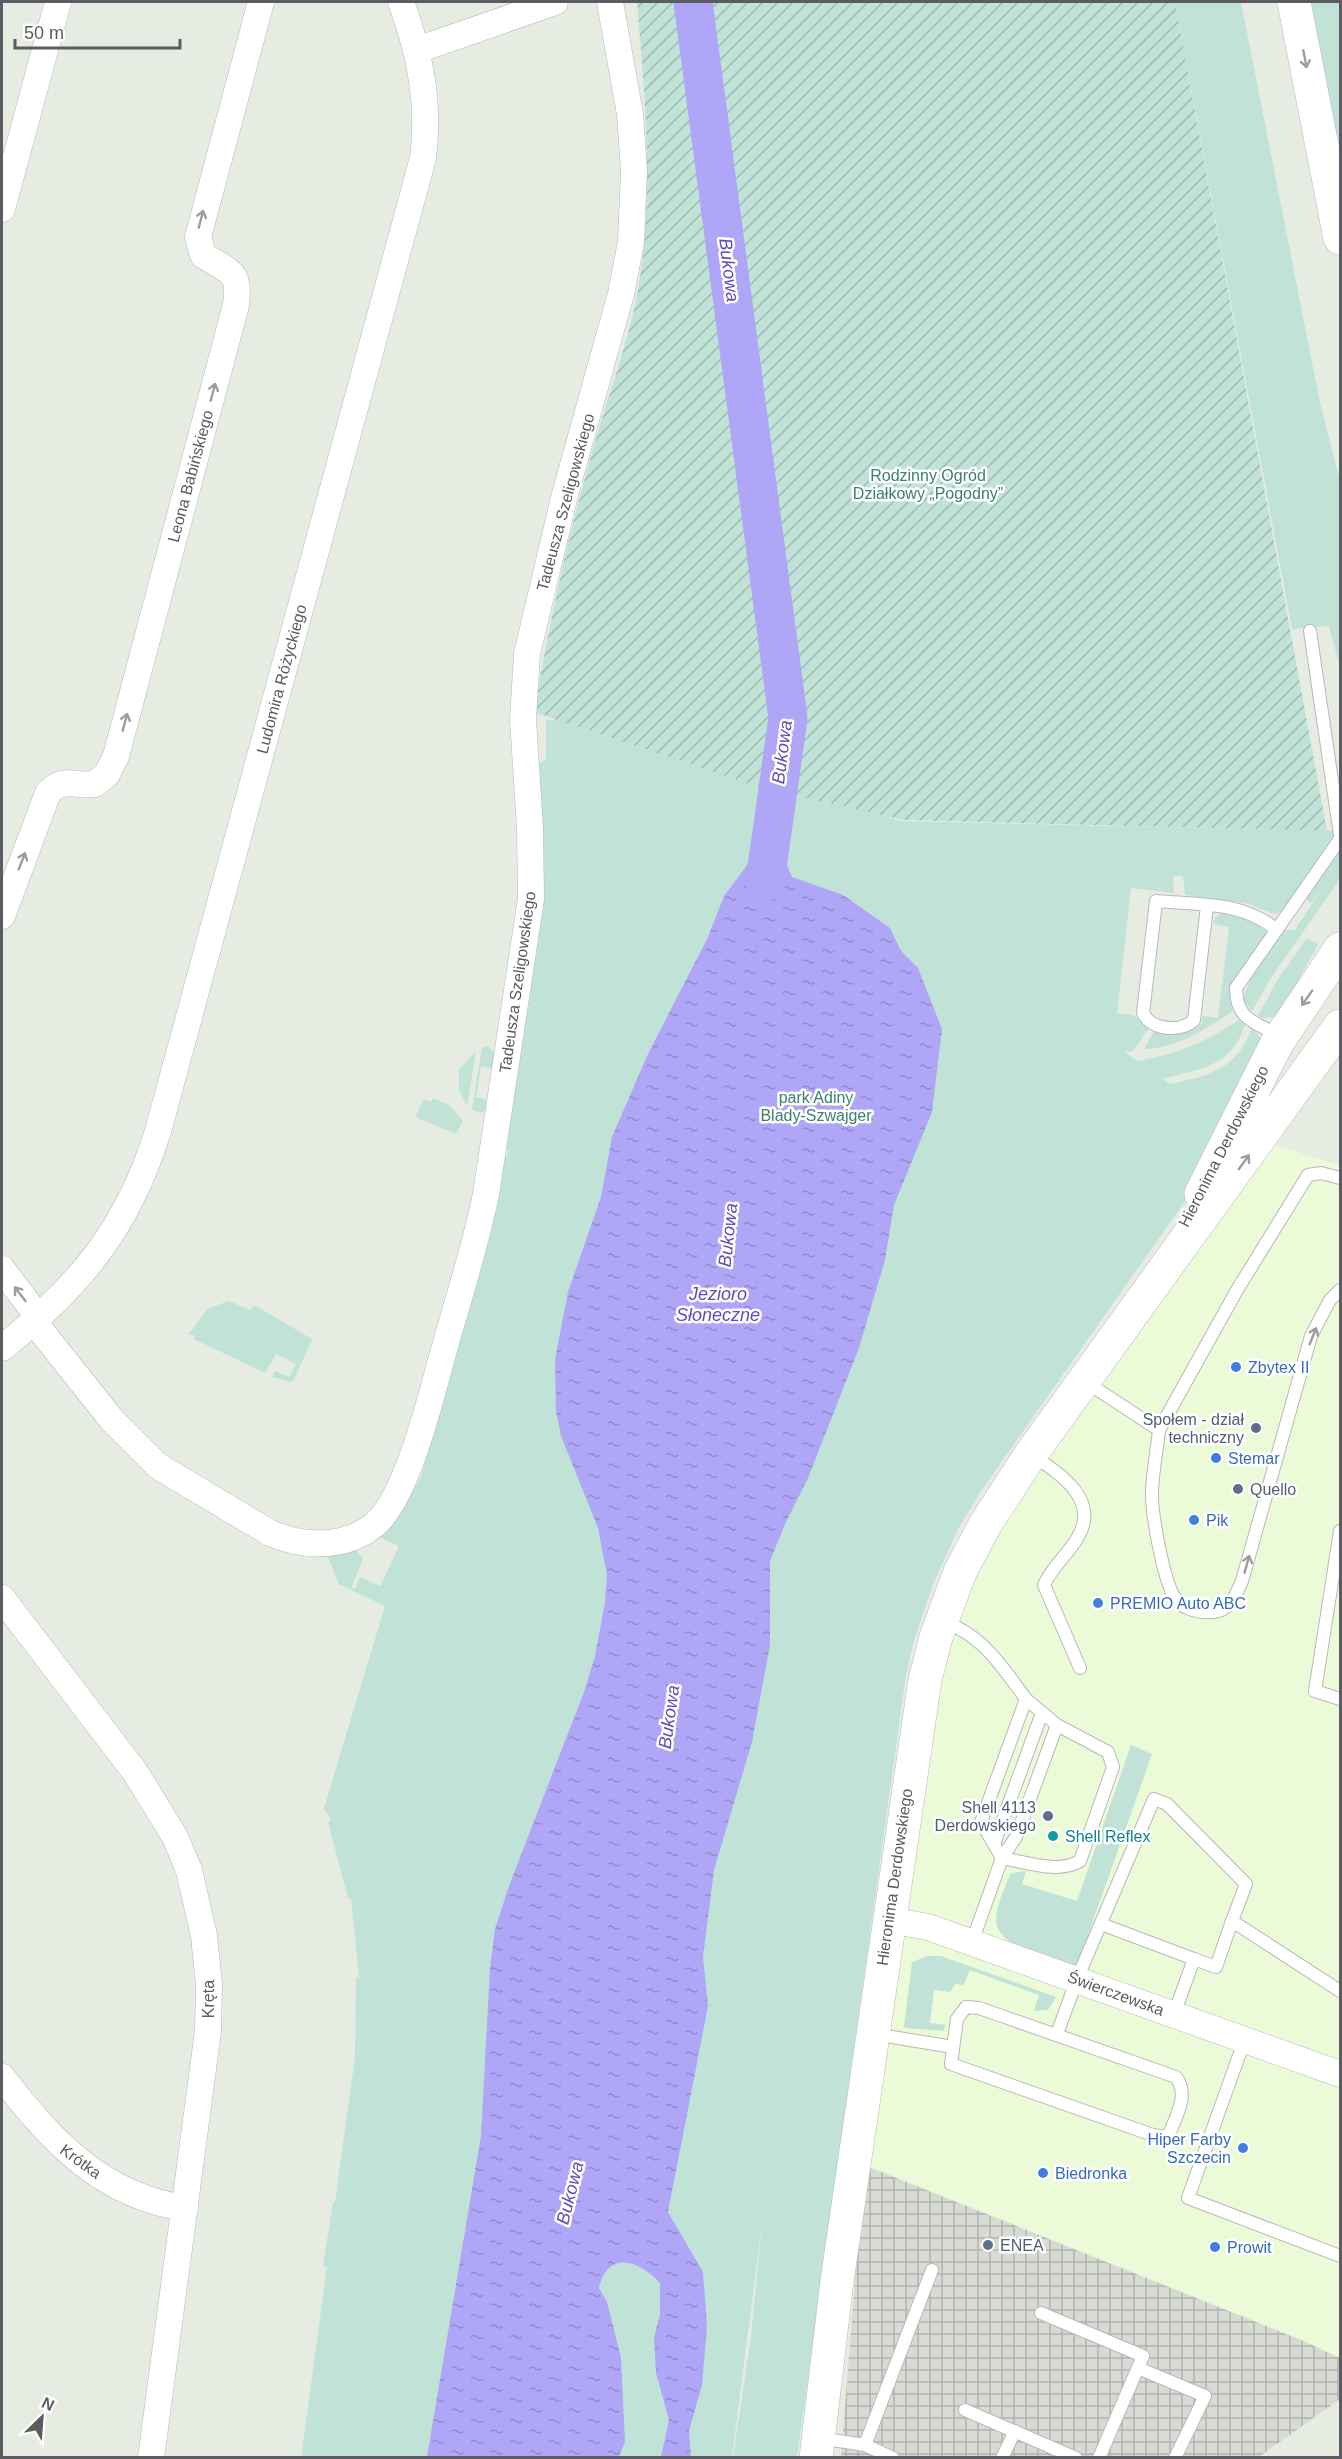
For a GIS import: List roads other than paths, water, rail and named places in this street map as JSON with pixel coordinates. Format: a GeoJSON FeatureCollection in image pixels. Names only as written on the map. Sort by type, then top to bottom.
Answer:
{"type":"FeatureCollection","features":[{"type":"Feature","properties":{"kind":"main road"},"geometry":{"type":"LineString","coordinates":[[1294,2],[1341,238]]}},
{"type":"Feature","properties":{"kind":"main road","name":"Hieronima Derdowskiego"},"geometry":{"type":"LineString","coordinates":[[1109,1344],[1200,1194],[1281,1037],[1341,950]]}},
{"type":"Feature","properties":{"kind":"main road","name":"Hieronima Derdowskiego"},"geometry":{"type":"LineString","coordinates":[[817,2448],[889,1920],[925,1680],[941,1621],[971,1551],[1032,1454],[1083,1380],[1197,1228],[1341,1026]]}},
{"type":"Feature","properties":{"kind":"street"},"geometry":{"type":"LineString","coordinates":[[2,204],[58,2]]}},
{"type":"Feature","properties":{"kind":"street","name":"Leona Babińskiego"},"geometry":{"type":"LineString","coordinates":[[2,916],[48,793],[61,783],[95,784],[107,774],[116,756],[236,305],[238,290],[235,277],[230,270],[203,255],[198,237],[261,2]]}},
{"type":"Feature","properties":{"kind":"street","name":"Ludomira Różyckiego"},"geometry":{"type":"LineString","coordinates":[[2,1348],[37,1320],[75,1284],[108,1240],[132,1196],[158,1131],[418,175],[425,139],[426,113],[417,50],[401,2]]}},
{"type":"Feature","properties":{"kind":"street"},"geometry":{"type":"LineString","coordinates":[[417,50],[555,2]]}},
{"type":"Feature","properties":{"kind":"street","name":"Tadeusza Szeligowskiego"},"geometry":{"type":"LineString","coordinates":[[37,1320],[112,1420],[158,1466],[270,1533],[308,1544],[348,1539],[376,1524],[397,1492],[426,1412],[476,1240],[486,1194],[531,899],[530,818],[522,719],[527,654],[565,494],[621,294],[631,242],[634,171],[630,114],[610,2]]}},
{"type":"Feature","properties":{"kind":"street"},"geometry":{"type":"LineString","coordinates":[[2,1269],[37,1320]]}},
{"type":"Feature","properties":{"kind":"street","name":"Kręta"},"geometry":{"type":"LineString","coordinates":[[2,1598],[151,1795],[175,1837],[189,1870],[204,1936],[209,2003],[205,2061],[151,2457]]}},
{"type":"Feature","properties":{"kind":"street","name":"Świerczewska"},"geometry":{"type":"LineString","coordinates":[[889,1920],[928,1927],[1341,2074]]}},
{"type":"Feature","properties":{"kind":"street","name":"Krótka"},"geometry":{"type":"LineString","coordinates":[[2,2077],[53,2140],[84,2167],[139,2195],[184,2208]]}},
{"type":"Feature","properties":{"kind":"lane"},"geometry":{"type":"LineString","coordinates":[[1281,1037],[1240,1014],[1236,1003],[1236,988],[1341,837],[1310,631]]}},
{"type":"Feature","properties":{"kind":"lane"},"geometry":{"type":"LineString","coordinates":[[1207,906],[1194,1020],[1180,1028],[1147,1022],[1143,1012],[1156,901],[1242,909],[1261,917],[1277,930]]}},
{"type":"Feature","properties":{"kind":"lane"},"geometry":{"type":"LineString","coordinates":[[1341,1178],[1321,1173],[1308,1175],[1237,1290],[1159,1430],[1152,1492],[1158,1544],[1169,1586],[1178,1603],[1197,1612],[1216,1614],[1232,1603],[1242,1581],[1311,1336],[1330,1300],[1341,1290]]}},
{"type":"Feature","properties":{"kind":"lane"},"geometry":{"type":"LineString","coordinates":[[1083,1380],[1159,1430]]}},
{"type":"Feature","properties":{"kind":"lane"},"geometry":{"type":"LineString","coordinates":[[1032,1454],[1074,1489],[1085,1505],[1085,1521],[1078,1538],[1049,1571],[1044,1585],[1080,1668]]}},
{"type":"Feature","properties":{"kind":"lane"},"geometry":{"type":"LineString","coordinates":[[1341,1531],[1315,1691],[1341,1699]]}},
{"type":"Feature","properties":{"kind":"lane"},"geometry":{"type":"LineString","coordinates":[[941,1621],[960,1628],[990,1650],[1026,1699],[1057,1725],[1108,1752],[1113,1767],[1080,1861],[1071,1866],[1058,1867],[1002,1858]]}},
{"type":"Feature","properties":{"kind":"lane"},"geometry":{"type":"LineString","coordinates":[[1002,1858],[981,1822],[1026,1699]]}},
{"type":"Feature","properties":{"kind":"lane"},"geometry":{"type":"LineString","coordinates":[[994,1844],[1042,1713]]}},
{"type":"Feature","properties":{"kind":"lane"},"geometry":{"type":"LineString","coordinates":[[972,1942],[1002,1858],[1016,1837],[1057,1725]]}},
{"type":"Feature","properties":{"kind":"lane"},"geometry":{"type":"LineString","coordinates":[[1057,2034],[1077,1979],[1154,1799],[1167,1804],[1246,1884],[1216,1967],[1101,1924]]}},
{"type":"Feature","properties":{"kind":"lane"},"geometry":{"type":"LineString","coordinates":[[1232,1921],[1341,1991]]}},
{"type":"Feature","properties":{"kind":"lane"},"geometry":{"type":"LineString","coordinates":[[1174,2014],[1194,1959]]}},
{"type":"Feature","properties":{"kind":"lane"},"geometry":{"type":"LineString","coordinates":[[966,2007],[979,2008],[1176,2077],[1182,2086],[1183,2097],[1168,2137],[1153,2135],[951,2064],[953,2047],[957,2019],[966,2007]]}},
{"type":"Feature","properties":{"kind":"lane"},"geometry":{"type":"LineString","coordinates":[[872,2034],[953,2047]]}},
{"type":"Feature","properties":{"kind":"lane"},"geometry":{"type":"LineString","coordinates":[[1245,2039],[1188,2198],[1341,2256]]}},
{"type":"Feature","properties":{"kind":"lane"},"geometry":{"type":"LineString","coordinates":[[865,2445],[932,2270]]}},
{"type":"Feature","properties":{"kind":"lane"},"geometry":{"type":"LineString","coordinates":[[1041,2313],[1143,2356],[1099,2457]]}},
{"type":"Feature","properties":{"kind":"lane"},"geometry":{"type":"LineString","coordinates":[[1138,2368],[1205,2396],[1175,2457]]}},
{"type":"Feature","properties":{"kind":"lane"},"geometry":{"type":"LineString","coordinates":[[965,2410],[1076,2457]]}},
{"type":"Feature","properties":{"kind":"lane"},"geometry":{"type":"LineString","coordinates":[[1002,2457],[1015,2431]]}},
{"type":"Feature","properties":{"kind":"lane"},"geometry":{"type":"LineString","coordinates":[[817,2448],[865,2445],[893,2457]]}},
{"type":"Feature","properties":{"kind":"water","name":"Jezioro Słoneczne"},"geometry":{"type":"Polygon","coordinates":[[[769,830],[780,832],[779,847],[792,877],[843,895],[890,928],[901,951],[918,968],[942,1029],[932,1112],[894,1205],[885,1260],[859,1348],[808,1478],[770,1561],[770,1645],[752,1742],[714,1870],[703,1957],[708,2006],[668,2212],[703,2272],[707,2326],[702,2385],[689,2431],[691,2457],[661,2457],[669,2420],[656,2373],[654,2337],[660,2315],[660,2283],[643,2269],[634,2264],[625,2263],[609,2268],[599,2288],[607,2302],[621,2358],[625,2442],[619,2457],[427,2457],[481,2136],[490,1968],[495,1929],[509,1886],[584,1692],[595,1656],[605,1602],[607,1575],[598,1528],[561,1436],[556,1412],[555,1359],[568,1292],[601,1197],[612,1137],[647,1056],[708,937],[724,896],[751,860],[762,854],[769,830]]]}},
{"type":"Feature","properties":{"kind":"waterway","name":"Bukowa"},"geometry":{"type":"LineString","coordinates":[[693,2],[788,718],[765,882]]}},
{"type":"Feature","properties":{"kind":"place","name":"Zbytex II"},"geometry":{"type":"Point","coordinates":[1236,1367]}},
{"type":"Feature","properties":{"kind":"place","name":"Społem - dział techniczny"},"geometry":{"type":"Point","coordinates":[1256,1428]}},
{"type":"Feature","properties":{"kind":"place","name":"Stemar"},"geometry":{"type":"Point","coordinates":[1216,1458]}},
{"type":"Feature","properties":{"kind":"place","name":"Quello"},"geometry":{"type":"Point","coordinates":[1238,1489]}},
{"type":"Feature","properties":{"kind":"place","name":"Pik"},"geometry":{"type":"Point","coordinates":[1194,1520]}},
{"type":"Feature","properties":{"kind":"place","name":"PREMIO Auto ABC"},"geometry":{"type":"Point","coordinates":[1098,1603]}},
{"type":"Feature","properties":{"kind":"place","name":"Shell 4113 Derdowskiego"},"geometry":{"type":"Point","coordinates":[1048,1816]}},
{"type":"Feature","properties":{"kind":"place","name":"Shell Reflex"},"geometry":{"type":"Point","coordinates":[1053,1836]}},
{"type":"Feature","properties":{"kind":"place","name":"Hiper Farby Szczecin"},"geometry":{"type":"Point","coordinates":[1243,2148]}},
{"type":"Feature","properties":{"kind":"place","name":"Biedronka"},"geometry":{"type":"Point","coordinates":[1043,2173]}},
{"type":"Feature","properties":{"kind":"place","name":"ENEA"},"geometry":{"type":"Point","coordinates":[988,2245]}},
{"type":"Feature","properties":{"kind":"place","name":"Prowit"},"geometry":{"type":"Point","coordinates":[1215,2247]}},
{"type":"Feature","properties":{"kind":"park label","name":"Rodzinny Ogród Działkowy „Pogodny”"},"geometry":{"type":"Point","coordinates":[928,484]}},
{"type":"Feature","properties":{"kind":"park label","name":"park Adiny Blady-Szwajger"},"geometry":{"type":"Point","coordinates":[816,1106]}}]}
